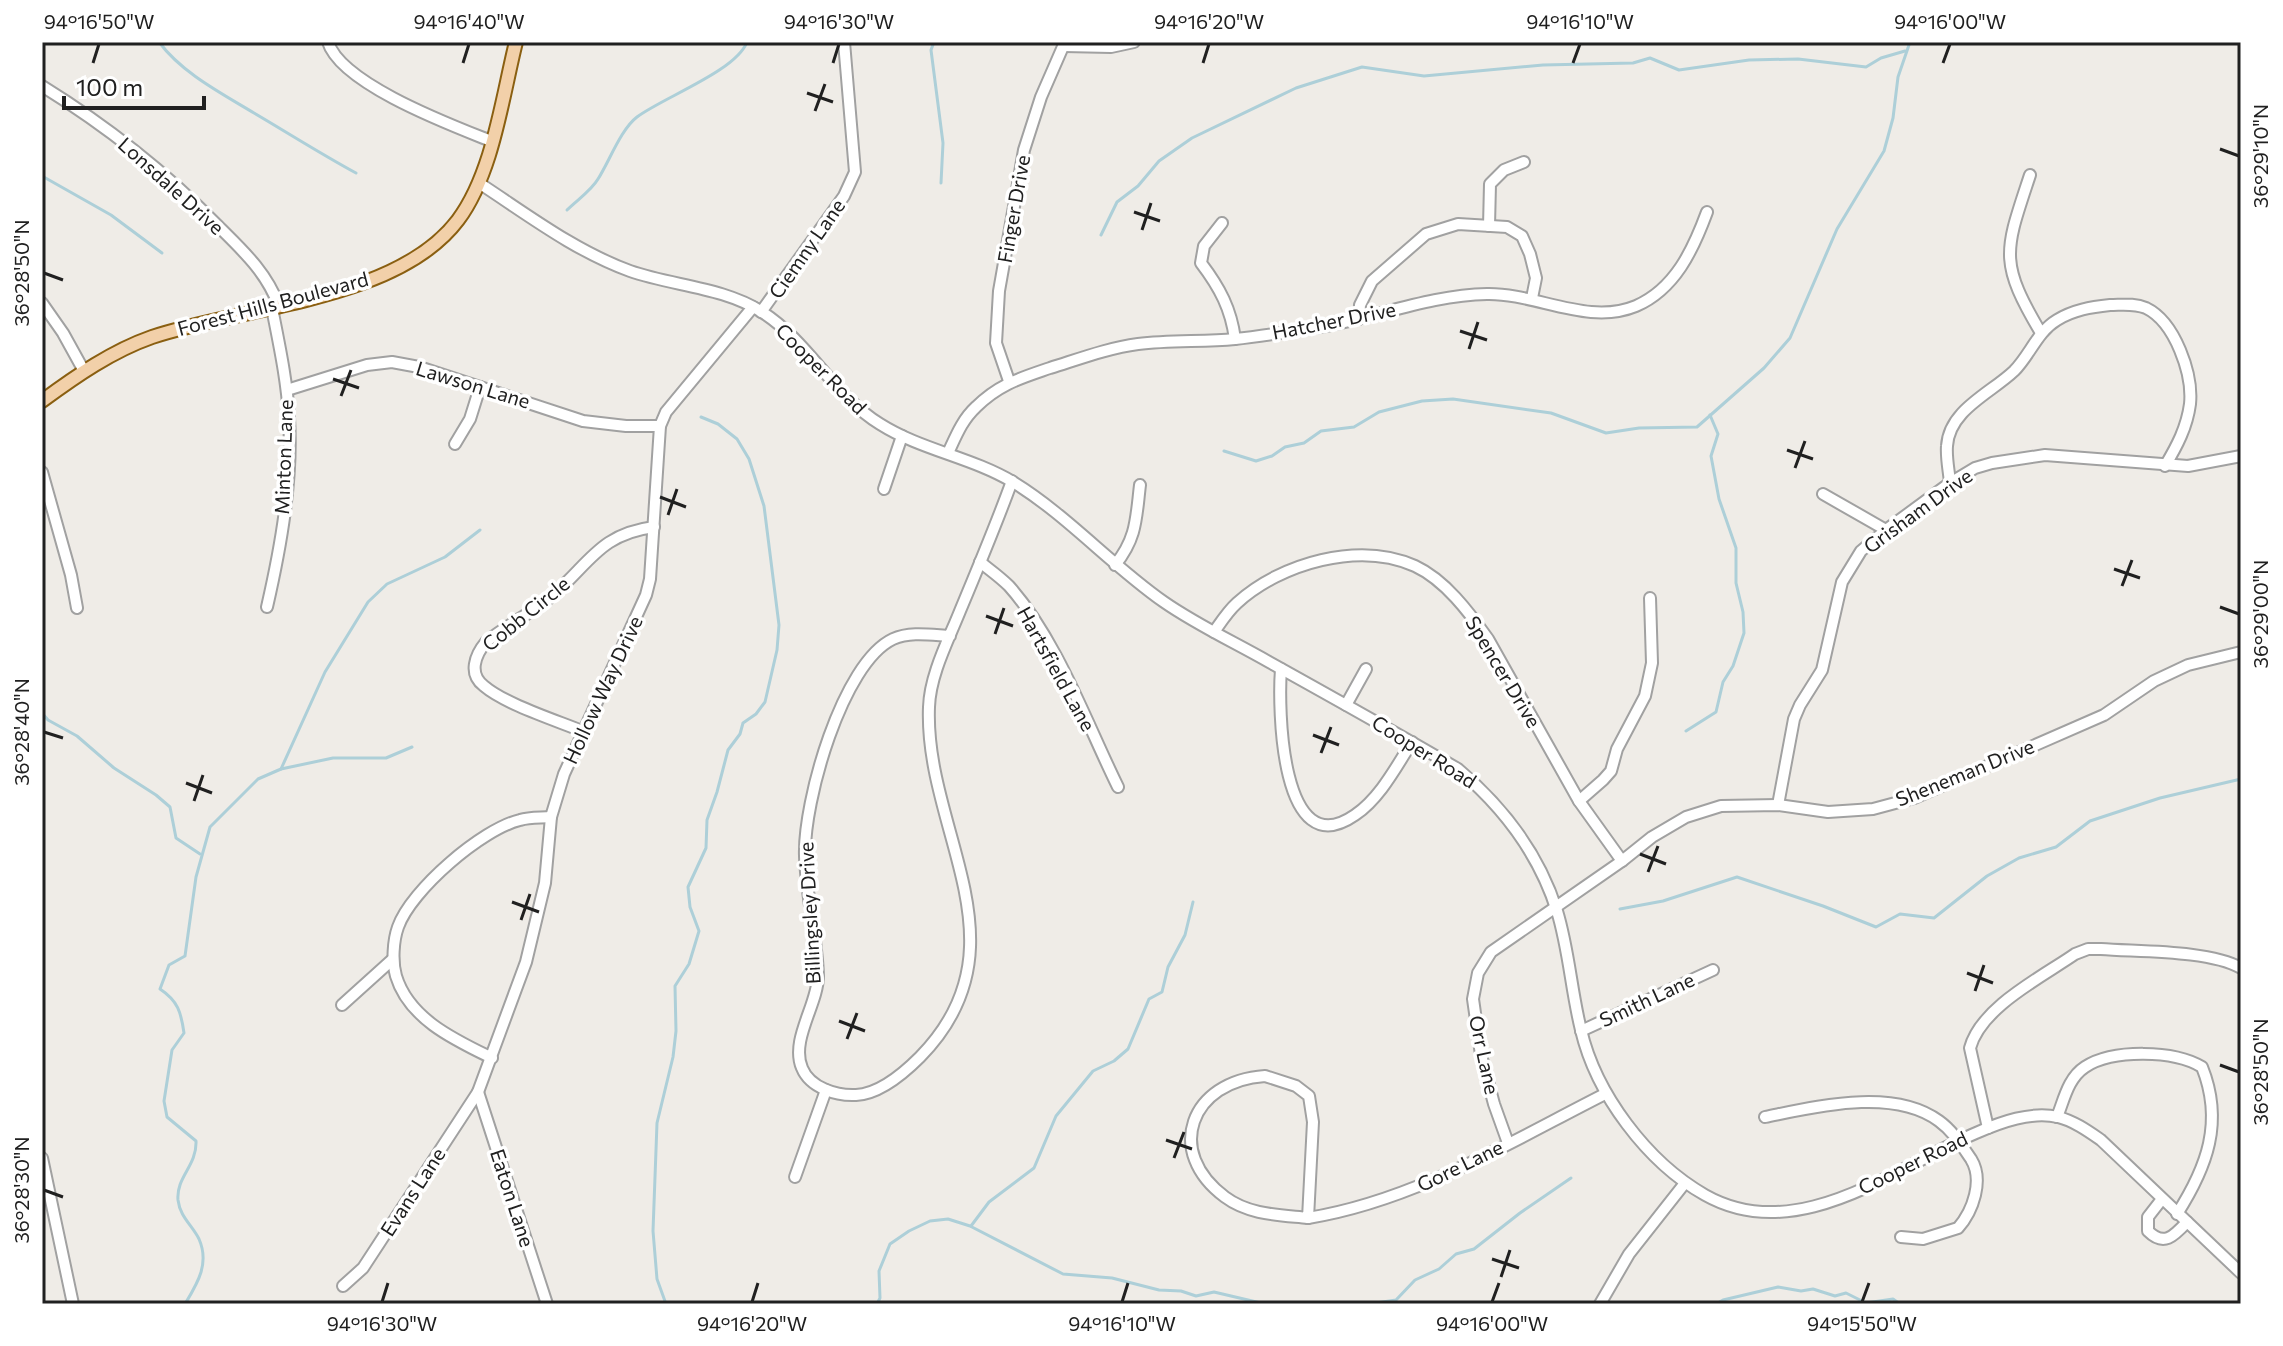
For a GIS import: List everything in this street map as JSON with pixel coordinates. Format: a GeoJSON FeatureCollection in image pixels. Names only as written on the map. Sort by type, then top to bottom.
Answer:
{"type":"FeatureCollection","features":[{"type":"Feature","properties":{"kind":"main road","name":"Forest Hills Boulevard"},"geometry":{"type":"LineString","coordinates":[[42,401],[84,371],[148,339],[200,322],[276,307],[356,285],[388,273],[441,240],[459,218],[479,183],[516,42]]}},
{"type":"Feature","properties":{"kind":"street"},"geometry":{"type":"LineString","coordinates":[[328,42],[332,54],[382,92],[427,115],[491,141]]}},
{"type":"Feature","properties":{"kind":"street","name":"Ciemny Lane"},"geometry":{"type":"LineString","coordinates":[[757,309],[844,196],[855,172],[844,42]]}},
{"type":"Feature","properties":{"kind":"street"},"geometry":{"type":"LineString","coordinates":[[1065,44],[1111,47],[1134,42]]}},
{"type":"Feature","properties":{"kind":"street","name":"Finger Drive"},"geometry":{"type":"LineString","coordinates":[[1009,381],[996,343],[999,291],[1024,150],[1041,97],[1065,44]]}},
{"type":"Feature","properties":{"kind":"street","name":"Lonsdale Drive"},"geometry":{"type":"LineString","coordinates":[[42,86],[121,140],[184,192],[258,266],[272,286],[276,307]]}},
{"type":"Feature","properties":{"kind":"street"},"geometry":{"type":"LineString","coordinates":[[1489,226],[1490,184],[1504,170],[1524,162]]}},
{"type":"Feature","properties":{"kind":"street"},"geometry":{"type":"LineString","coordinates":[[2030,175],[2010,236],[2010,270],[2020,299],[2041,333]]}},
{"type":"Feature","properties":{"kind":"street","name":"Cooper Road"},"geometry":{"type":"LineString","coordinates":[[479,183],[582,251],[647,276],[729,297],[757,309],[788,334],[847,400],[881,425],[1012,481],[1041,501],[1115,565],[1164,602],[1458,769],[1496,803],[1522,838],[1556,908],[1581,1031],[1605,1094],[1640,1140],[1685,1183],[1725,1205],[1742,1209],[1788,1210],[1815,1206],[1889,1177],[1958,1140],[1988,1128],[2024,1117],[2057,1117],[2084,1128],[2101,1140],[2241,1273]]}},
{"type":"Feature","properties":{"kind":"street","name":"Hatcher Drive"},"geometry":{"type":"LineString","coordinates":[[948,453],[968,416],[1009,381],[1137,344],[1235,339],[1485,294],[1532,298],[1586,311],[1620,311],[1635,306],[1668,285],[1695,244],[1707,212]]}},
{"type":"Feature","properties":{"kind":"street"},"geometry":{"type":"LineString","coordinates":[[1222,223],[1204,246],[1201,263],[1220,289],[1232,317],[1235,339]]}},
{"type":"Feature","properties":{"kind":"street"},"geometry":{"type":"LineString","coordinates":[[1359,319],[1360,305],[1372,281],[1426,234],[1458,224],[1507,227],[1522,236],[1536,278],[1532,298]]}},
{"type":"Feature","properties":{"kind":"street"},"geometry":{"type":"LineString","coordinates":[[42,303],[84,371]]}},
{"type":"Feature","properties":{"kind":"street"},"geometry":{"type":"LineString","coordinates":[[1950,483],[1947,444],[1952,424],[2014,370],[2041,333],[2070,313],[2131,304],[2147,309],[2161,320],[2185,360],[2190,383],[2186,424],[2179,444],[2165,466]]}},
{"type":"Feature","properties":{"kind":"street","name":"Minton Lane"},"geometry":{"type":"LineString","coordinates":[[267,607],[283,515],[289,421],[276,307]]}},
{"type":"Feature","properties":{"kind":"street","name":"Hollow Way Drive"},"geometry":{"type":"LineString","coordinates":[[478,1092],[526,962],[545,883],[551,817],[564,774],[646,595],[650,579],[660,426],[666,412],[757,309]]}},
{"type":"Feature","properties":{"kind":"street","name":"Lawson Lane"},"geometry":{"type":"LineString","coordinates":[[287,390],[367,365],[392,362],[419,367],[583,421],[660,426]]}},
{"type":"Feature","properties":{"kind":"street"},"geometry":{"type":"LineString","coordinates":[[455,444],[470,419],[480,387]]}},
{"type":"Feature","properties":{"kind":"street"},"geometry":{"type":"LineString","coordinates":[[884,489],[902,436]]}},
{"type":"Feature","properties":{"kind":"street","name":"Grisham Drive"},"geometry":{"type":"LineString","coordinates":[[1778,805],[1794,719],[1822,670],[1842,582],[1861,551],[1886,530],[1950,483],[1975,468],[1992,463],[2045,455],[2188,466],[2241,456]]}},
{"type":"Feature","properties":{"kind":"street"},"geometry":{"type":"LineString","coordinates":[[42,472],[71,575],[77,608]]}},
{"type":"Feature","properties":{"kind":"street"},"geometry":{"type":"LineString","coordinates":[[795,1177],[826,1090],[859,1095],[874,1091],[908,1069],[941,1033],[962,990],[970,949],[970,917],[930,747],[931,694],[950,636],[1012,481]]}},
{"type":"Feature","properties":{"kind":"street"},"geometry":{"type":"LineString","coordinates":[[1115,565],[1135,532],[1140,485]]}},
{"type":"Feature","properties":{"kind":"street"},"geometry":{"type":"LineString","coordinates":[[1823,494],[1886,530]]}},
{"type":"Feature","properties":{"kind":"street","name":"Cobb Circle"},"geometry":{"type":"LineString","coordinates":[[582,731],[508,700],[483,686],[474,669],[479,650],[552,597],[609,541],[631,530],[654,527]]}},
{"type":"Feature","properties":{"kind":"street","name":"Spencer Drive"},"geometry":{"type":"LineString","coordinates":[[1214,632],[1235,604],[1257,588],[1316,562],[1350,554],[1385,555],[1417,567],[1459,602],[1488,639],[1579,801],[1622,861]]}},
{"type":"Feature","properties":{"kind":"street","name":"Hartsfield Lane"},"geometry":{"type":"LineString","coordinates":[[980,562],[1007,585],[1031,616],[1059,664],[1118,787]]}},
{"type":"Feature","properties":{"kind":"street"},"geometry":{"type":"LineString","coordinates":[[1579,801],[1611,771],[1617,749],[1645,696],[1652,663],[1650,598]]}},
{"type":"Feature","properties":{"kind":"street","name":"Billingsley Drive"},"geometry":{"type":"LineString","coordinates":[[826,1090],[802,1068],[801,1047],[802,1033],[818,980],[804,853],[806,825],[818,769],[854,682],[871,658],[897,637],[950,636]]}},
{"type":"Feature","properties":{"kind":"street","name":"Sheneman Drive"},"geometry":{"type":"LineString","coordinates":[[1556,908],[1652,837],[1686,817],[1721,806],[1778,805],[1828,812],[1873,809],[1914,798],[2104,715],[2154,681],[2188,665],[2241,652]]}},
{"type":"Feature","properties":{"kind":"street"},"geometry":{"type":"LineString","coordinates":[[1281,669],[1279,715],[1289,778],[1300,809],[1312,820],[1334,825],[1356,815],[1380,791],[1412,742]]}},
{"type":"Feature","properties":{"kind":"street"},"geometry":{"type":"LineString","coordinates":[[1346,705],[1366,669]]}},
{"type":"Feature","properties":{"kind":"street"},"geometry":{"type":"LineString","coordinates":[[492,1058],[435,1028],[406,995],[396,977],[393,959],[398,928],[408,909],[455,857],[506,825],[522,819],[551,817]]}},
{"type":"Feature","properties":{"kind":"street","name":"Orr Lane"},"geometry":{"type":"LineString","coordinates":[[1508,1143],[1484,1067],[1473,999],[1478,973],[1491,952],[1556,908]]}},
{"type":"Feature","properties":{"kind":"street"},"geometry":{"type":"LineString","coordinates":[[1988,1128],[1970,1048],[1973,1037],[1993,1011],[2075,954],[2088,949],[2101,949],[2203,957],[2230,962],[2241,968]]}},
{"type":"Feature","properties":{"kind":"street"},"geometry":{"type":"LineString","coordinates":[[342,1005],[393,959]]}},
{"type":"Feature","properties":{"kind":"street","name":"Smith Lane"},"geometry":{"type":"LineString","coordinates":[[1581,1031],[1713,970]]}},
{"type":"Feature","properties":{"kind":"street"},"geometry":{"type":"LineString","coordinates":[[2057,1117],[2074,1078],[2084,1068],[2102,1060],[2121,1055],[2177,1057],[2202,1067],[2212,1111],[2211,1138],[2202,1171],[2182,1218],[2168,1239],[2161,1241],[2148,1231],[2148,1217],[2162,1199]]}},
{"type":"Feature","properties":{"kind":"street","name":"Gore Lane"},"geometry":{"type":"LineString","coordinates":[[1308,1218],[1313,1122],[1309,1096],[1296,1086],[1265,1076],[1229,1083],[1210,1095],[1193,1121],[1193,1151],[1204,1178],[1243,1207],[1261,1213],[1308,1218],[1346,1212],[1394,1197],[1605,1094]]}},
{"type":"Feature","properties":{"kind":"street","name":"Evans Lane"},"geometry":{"type":"LineString","coordinates":[[343,1286],[363,1268],[478,1092]]}},
{"type":"Feature","properties":{"kind":"street","name":"Eaton Lane"},"geometry":{"type":"LineString","coordinates":[[478,1092],[547,1304]]}},
{"type":"Feature","properties":{"kind":"street"},"geometry":{"type":"LineString","coordinates":[[1765,1117],[1830,1104],[1878,1103],[1912,1108],[1940,1121],[1974,1164],[1976,1193],[1958,1228],[1923,1239],[1901,1237]]}},
{"type":"Feature","properties":{"kind":"street"},"geometry":{"type":"LineString","coordinates":[[42,1158],[73,1304]]}},
{"type":"Feature","properties":{"kind":"street"},"geometry":{"type":"LineString","coordinates":[[1600,1304],[1629,1254],[1685,1183]]}},
{"type":"Feature","properties":{"kind":"waterway"},"geometry":{"type":"LineString","coordinates":[[159,42],[203,82],[356,173]]}},
{"type":"Feature","properties":{"kind":"waterway"},"geometry":{"type":"LineString","coordinates":[[567,210],[595,183],[631,122],[729,63],[747,42]]}},
{"type":"Feature","properties":{"kind":"waterway"},"geometry":{"type":"LineString","coordinates":[[934,42],[931,50],[943,143],[941,183]]}},
{"type":"Feature","properties":{"kind":"waterway"},"geometry":{"type":"LineString","coordinates":[[1224,451],[1256,461],[1272,456],[1285,447],[1304,443],[1321,431],[1354,427],[1379,412],[1422,401],[1453,399],[1551,413],[1606,433],[1639,428],[1697,427],[1764,368],[1790,338],[1837,229],[1884,151],[1893,118],[1898,77],[1910,42]]}},
{"type":"Feature","properties":{"kind":"waterway"},"geometry":{"type":"LineString","coordinates":[[1101,235],[1117,202],[1138,186],[1159,161],[1192,138],[1296,88],[1362,67],[1424,76],[1543,65],[1633,63],[1650,58],[1679,70],[1749,60],[1798,59],[1866,67],[1881,58],[1905,51]]}},
{"type":"Feature","properties":{"kind":"waterway"},"geometry":{"type":"LineString","coordinates":[[42,176],[111,215],[162,253]]}},
{"type":"Feature","properties":{"kind":"waterway"},"geometry":{"type":"LineString","coordinates":[[1686,731],[1716,712],[1723,682],[1733,666],[1744,633],[1736,583],[1736,548],[1719,499],[1711,456],[1718,434],[1710,415]]}},
{"type":"Feature","properties":{"kind":"waterway"},"geometry":{"type":"LineString","coordinates":[[666,1304],[657,1279],[653,1231],[657,1123],[673,1057],[675,986],[689,964],[699,931],[690,907],[688,887],[706,848],[707,820],[728,750],[740,734],[743,723],[756,714],[765,702],[777,650],[779,625],[764,506],[749,459],[737,439],[718,424],[701,417]]}},
{"type":"Feature","properties":{"kind":"waterway"},"geometry":{"type":"LineString","coordinates":[[185,1304],[203,1265],[199,1239],[178,1200],[180,1185],[193,1158],[196,1141],[167,1117],[164,1101],[172,1050],[184,1033],[178,1008],[160,989],[169,965],[185,956],[196,877],[210,827],[258,779],[281,769],[325,672],[368,602],[387,584],[445,557],[480,530]]}},
{"type":"Feature","properties":{"kind":"waterway"},"geometry":{"type":"LineString","coordinates":[[42,713],[170,807],[176,838],[200,854]]}},
{"type":"Feature","properties":{"kind":"waterway"},"geometry":{"type":"LineString","coordinates":[[281,769],[333,758],[386,758],[412,747]]}},
{"type":"Feature","properties":{"kind":"waterway"},"geometry":{"type":"LineString","coordinates":[[1620,909],[1663,901],[1737,877],[1876,927],[1900,914],[1934,918],[1987,876],[2019,858],[2056,847],[2090,821],[2160,798],[2241,779]]}},
{"type":"Feature","properties":{"kind":"waterway"},"geometry":{"type":"LineString","coordinates":[[971,1226],[989,1202],[1034,1168],[1056,1116],[1093,1071],[1114,1061],[1128,1049],[1149,999],[1162,992],[1168,967],[1185,935],[1193,902]]}},
{"type":"Feature","properties":{"kind":"waterway"},"geometry":{"type":"LineString","coordinates":[[1369,1304],[1396,1300],[1415,1280],[1439,1269],[1456,1254],[1474,1249],[1571,1178]]}},
{"type":"Feature","properties":{"kind":"waterway"},"geometry":{"type":"LineString","coordinates":[[877,1304],[880,1298],[879,1271],[890,1244],[930,1221],[948,1219],[970,1226],[1063,1274],[1112,1278],[1196,1296],[1214,1292],[1265,1304]]}},
{"type":"Feature","properties":{"kind":"waterway"},"geometry":{"type":"LineString","coordinates":[[1716,1304],[1778,1287],[1801,1291],[1813,1289],[1835,1296],[1846,1293],[1866,1303],[1893,1299],[1900,1304]]}}]}
